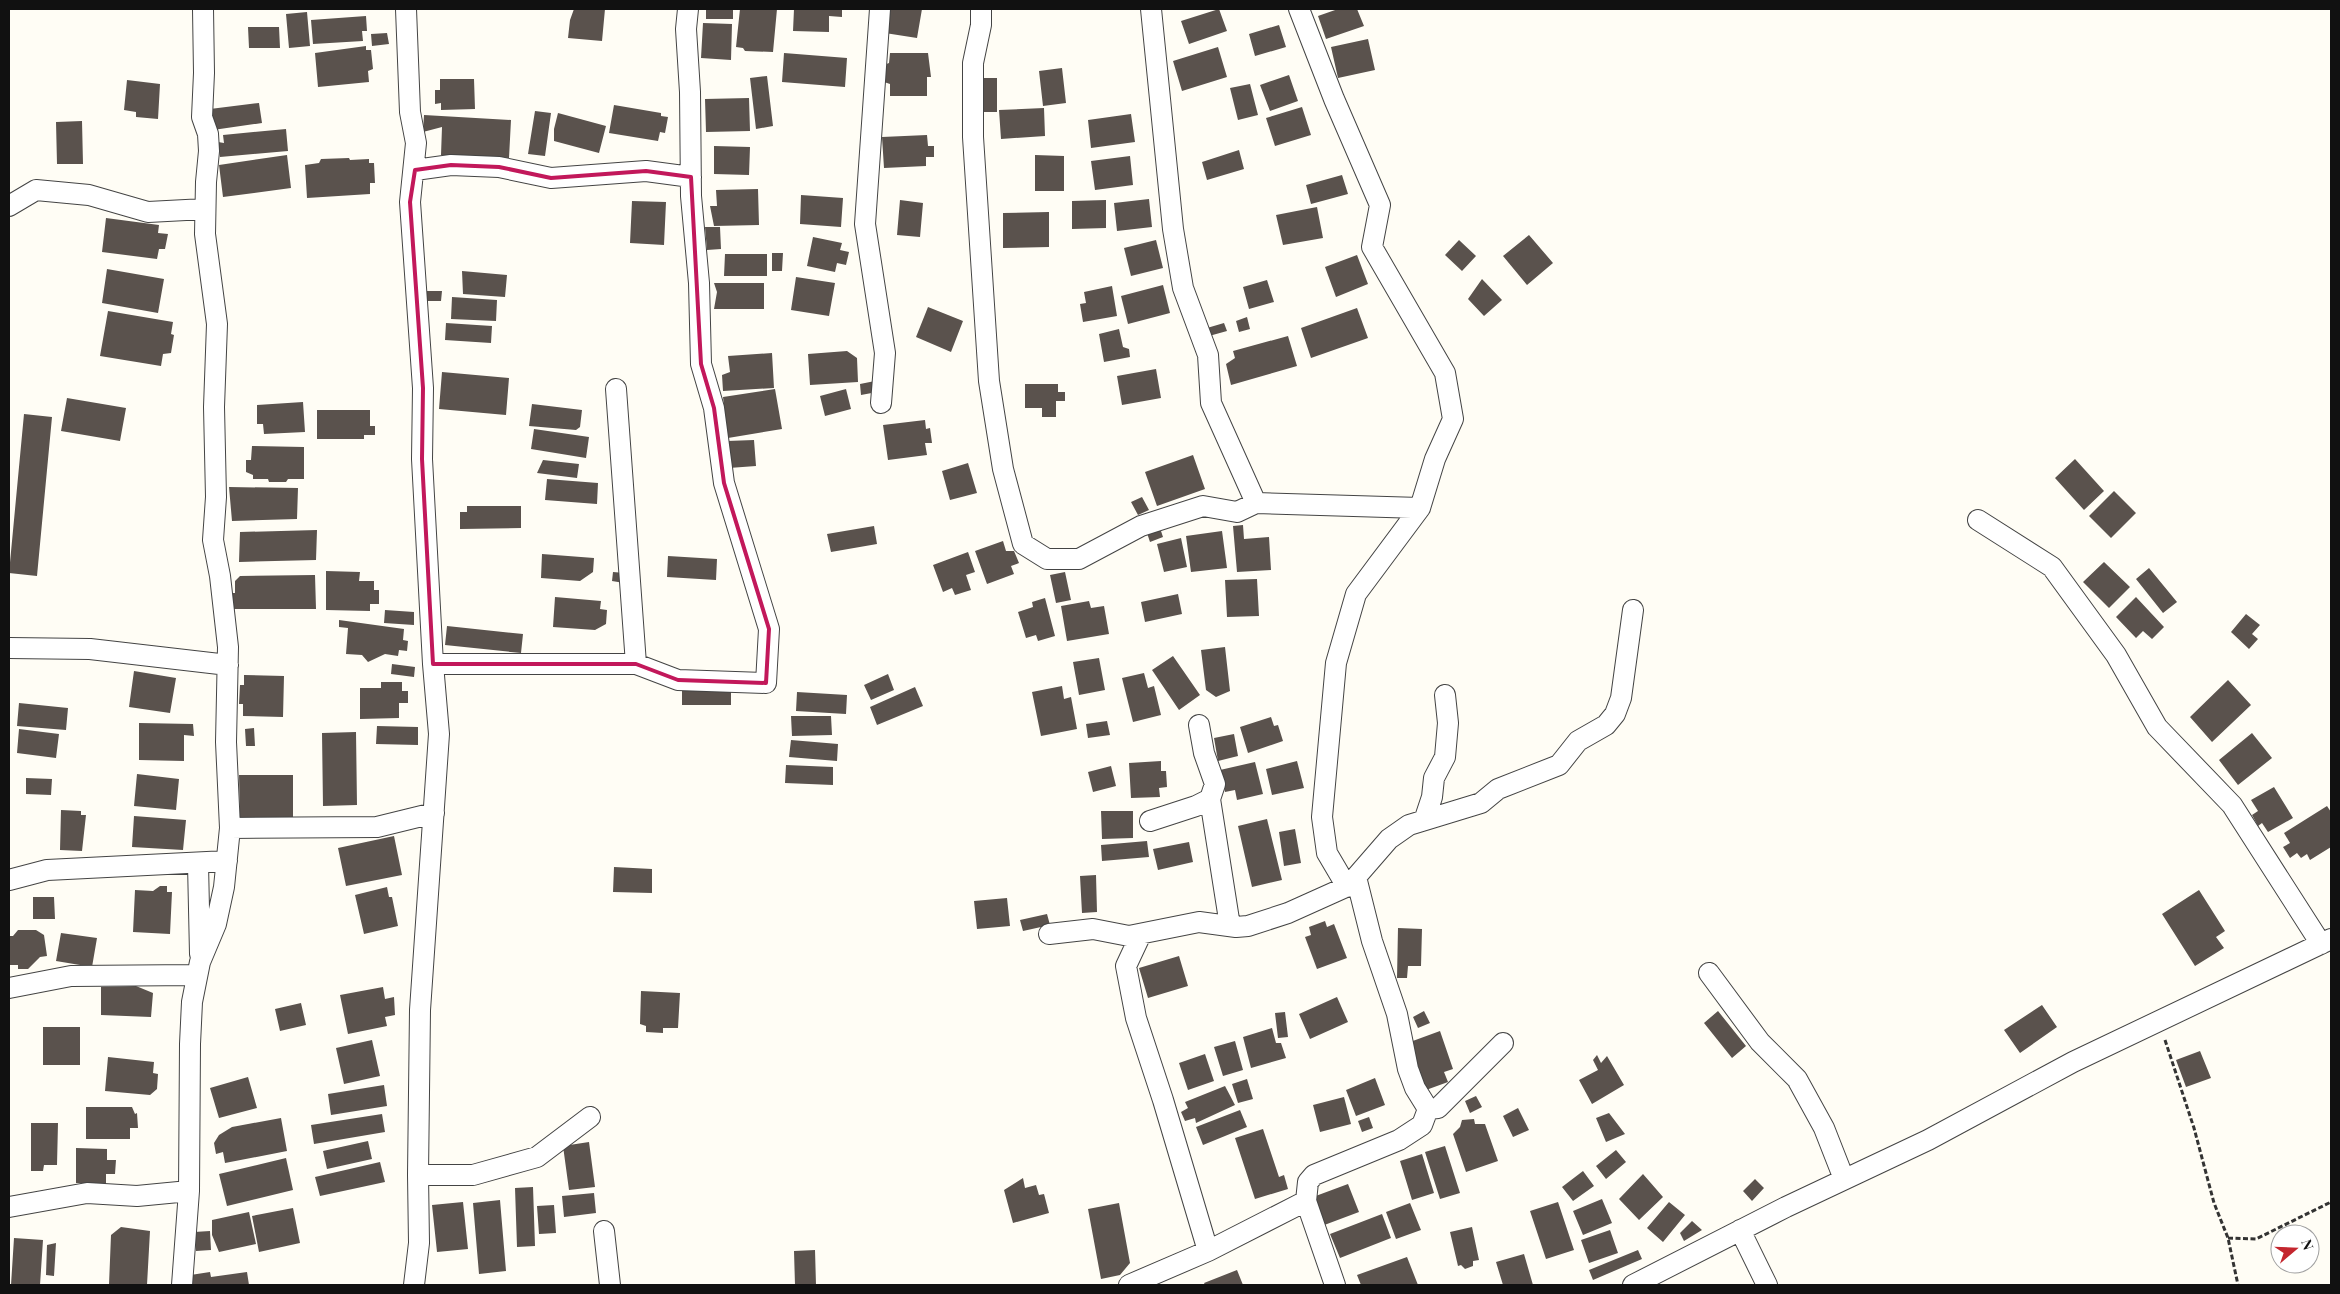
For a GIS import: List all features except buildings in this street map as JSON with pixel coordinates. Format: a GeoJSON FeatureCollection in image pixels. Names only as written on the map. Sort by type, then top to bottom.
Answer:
{"type":"FeatureCollection","features":[{"type":"Feature","properties":{"kind":"street"},"geometry":{"type":"LineString","coordinates":[[182,1285],[189,1191],[192,1002],[199,968],[216,924],[224,887],[230,828],[226,742],[228,665],[226,617],[213,540],[216,497],[214,406],[217,324],[206,234],[209,151],[208,134],[202,117],[204,73],[203,9]]}},
{"type":"Feature","properties":{"kind":"street"},"geometry":{"type":"LineString","coordinates":[[406,9],[410,112],[416,143],[415,170],[410,202],[423,388],[422,459],[433,664],[439,734],[420,1010],[419,1243],[414,1285]]}},
{"type":"Feature","properties":{"kind":"street"},"geometry":{"type":"LineString","coordinates":[[433,664],[636,664],[678,680],[766,683],[769,629],[724,483],[714,408],[701,364],[699,283],[691,178],[686,29],[688,9]]}},
{"type":"Feature","properties":{"kind":"street"},"geometry":{"type":"LineString","coordinates":[[880,9],[865,224],[885,353],[881,404]]}},
{"type":"Feature","properties":{"kind":"street"},"geometry":{"type":"LineString","coordinates":[[981,9],[973,63],[973,137],[989,381],[1003,469],[1023,544],[1047,559],[1078,559],[1141,526],[1203,506],[1237,512],[1256,503],[1420,508]]}},
{"type":"Feature","properties":{"kind":"street"},"geometry":{"type":"LineString","coordinates":[[1151,9],[1173,229],[1183,288],[1208,355],[1211,403],[1256,503]]}},
{"type":"Feature","properties":{"kind":"street"},"geometry":{"type":"LineString","coordinates":[[1299,9],[1334,99],[1380,205],[1372,247],[1445,373],[1453,419],[1435,459],[1420,508],[1356,594],[1336,663],[1322,818],[1327,854],[1352,884],[1397,1014],[1408,1069],[1415,1088],[1428,1109]]}},
{"type":"Feature","properties":{"kind":"street"},"geometry":{"type":"LineString","coordinates":[[415,170],[451,165],[499,166],[551,178],[646,171],[691,178]]}},
{"type":"Feature","properties":{"kind":"street"},"geometry":{"type":"LineString","coordinates":[[9,206],[36,190],[89,195],[148,212],[206,209]]}},
{"type":"Feature","properties":{"kind":"street"},"geometry":{"type":"LineString","coordinates":[[616,389],[636,664]]}},
{"type":"Feature","properties":{"kind":"street"},"geometry":{"type":"LineString","coordinates":[[1633,1285],[1740,1230],[1928,1140],[2073,1062],[2158,1020],[2326,942],[2232,805],[2157,727],[2116,655],[2052,567],[1978,520]]}},
{"type":"Feature","properties":{"kind":"street"},"geometry":{"type":"LineString","coordinates":[[1049,934],[1093,929],[1129,936],[1199,922],[1248,926],[1288,913],[1352,884],[1389,839],[1408,824],[1481,803],[1498,789],[1559,765],[1578,741],[1606,725],[1616,714],[1621,698],[1633,610]]}},
{"type":"Feature","properties":{"kind":"street"},"geometry":{"type":"LineString","coordinates":[[9,648],[90,649],[228,665]]}},
{"type":"Feature","properties":{"kind":"street"},"geometry":{"type":"LineString","coordinates":[[1425,818],[1432,797],[1434,778],[1445,757],[1448,723],[1445,695]]}},
{"type":"Feature","properties":{"kind":"street"},"geometry":{"type":"LineString","coordinates":[[1199,725],[1204,753],[1215,784],[1210,799],[1230,926]]}},
{"type":"Feature","properties":{"kind":"street"},"geometry":{"type":"LineString","coordinates":[[1150,821],[1196,806],[1210,799]]}},
{"type":"Feature","properties":{"kind":"street"},"geometry":{"type":"LineString","coordinates":[[230,828],[377,826],[434,813]]}},
{"type":"Feature","properties":{"kind":"street"},"geometry":{"type":"LineString","coordinates":[[9,880],[47,870],[198,864],[227,861]]}},
{"type":"Feature","properties":{"kind":"street"},"geometry":{"type":"LineString","coordinates":[[198,864],[199,968]]}},
{"type":"Feature","properties":{"kind":"street"},"geometry":{"type":"LineString","coordinates":[[1141,934],[1126,966],[1136,1018],[1163,1100],[1208,1251]]}},
{"type":"Feature","properties":{"kind":"street"},"geometry":{"type":"LineString","coordinates":[[9,988],[71,976],[199,968]]}},
{"type":"Feature","properties":{"kind":"street"},"geometry":{"type":"LineString","coordinates":[[1708,973],[1760,1042],[1796,1079],[1824,1128],[1844,1179]]}},
{"type":"Feature","properties":{"kind":"street"},"geometry":{"type":"LineString","coordinates":[[1428,1109],[1438,1108],[1503,1043]]}},
{"type":"Feature","properties":{"kind":"street"},"geometry":{"type":"LineString","coordinates":[[1335,1285],[1306,1201],[1308,1182],[1314,1175],[1399,1140],[1422,1125],[1428,1109]]}},
{"type":"Feature","properties":{"kind":"street"},"geometry":{"type":"LineString","coordinates":[[418,1175],[473,1175],[537,1157],[590,1117]]}},
{"type":"Feature","properties":{"kind":"street"},"geometry":{"type":"LineString","coordinates":[[9,1207],[87,1193],[137,1196],[189,1191]]}},
{"type":"Feature","properties":{"kind":"street"},"geometry":{"type":"LineString","coordinates":[[1129,1285],[1208,1251],[1306,1201]]}},
{"type":"Feature","properties":{"kind":"street"},"geometry":{"type":"LineString","coordinates":[[1740,1230],[1767,1285]]}},
{"type":"Feature","properties":{"kind":"street"},"geometry":{"type":"LineString","coordinates":[[604,1231],[610,1285]]}},
{"type":"Feature","properties":{"kind":"path"},"geometry":{"type":"LineString","coordinates":[[2158,1020],[2194,1128],[2214,1203],[2228,1238],[2238,1285]]}},
{"type":"Feature","properties":{"kind":"path"},"geometry":{"type":"LineString","coordinates":[[2228,1238],[2256,1239],[2331,1202]]}},
{"type":"Feature","properties":{"kind":"highlighted area"},"geometry":{"type":"Polygon","coordinates":[[[451,165],[499,167],[551,178],[646,171],[691,177],[701,364],[714,408],[724,483],[769,629],[766,683],[678,680],[636,664],[433,664],[422,459],[423,388],[410,202],[415,170],[451,165]]]}}]}
